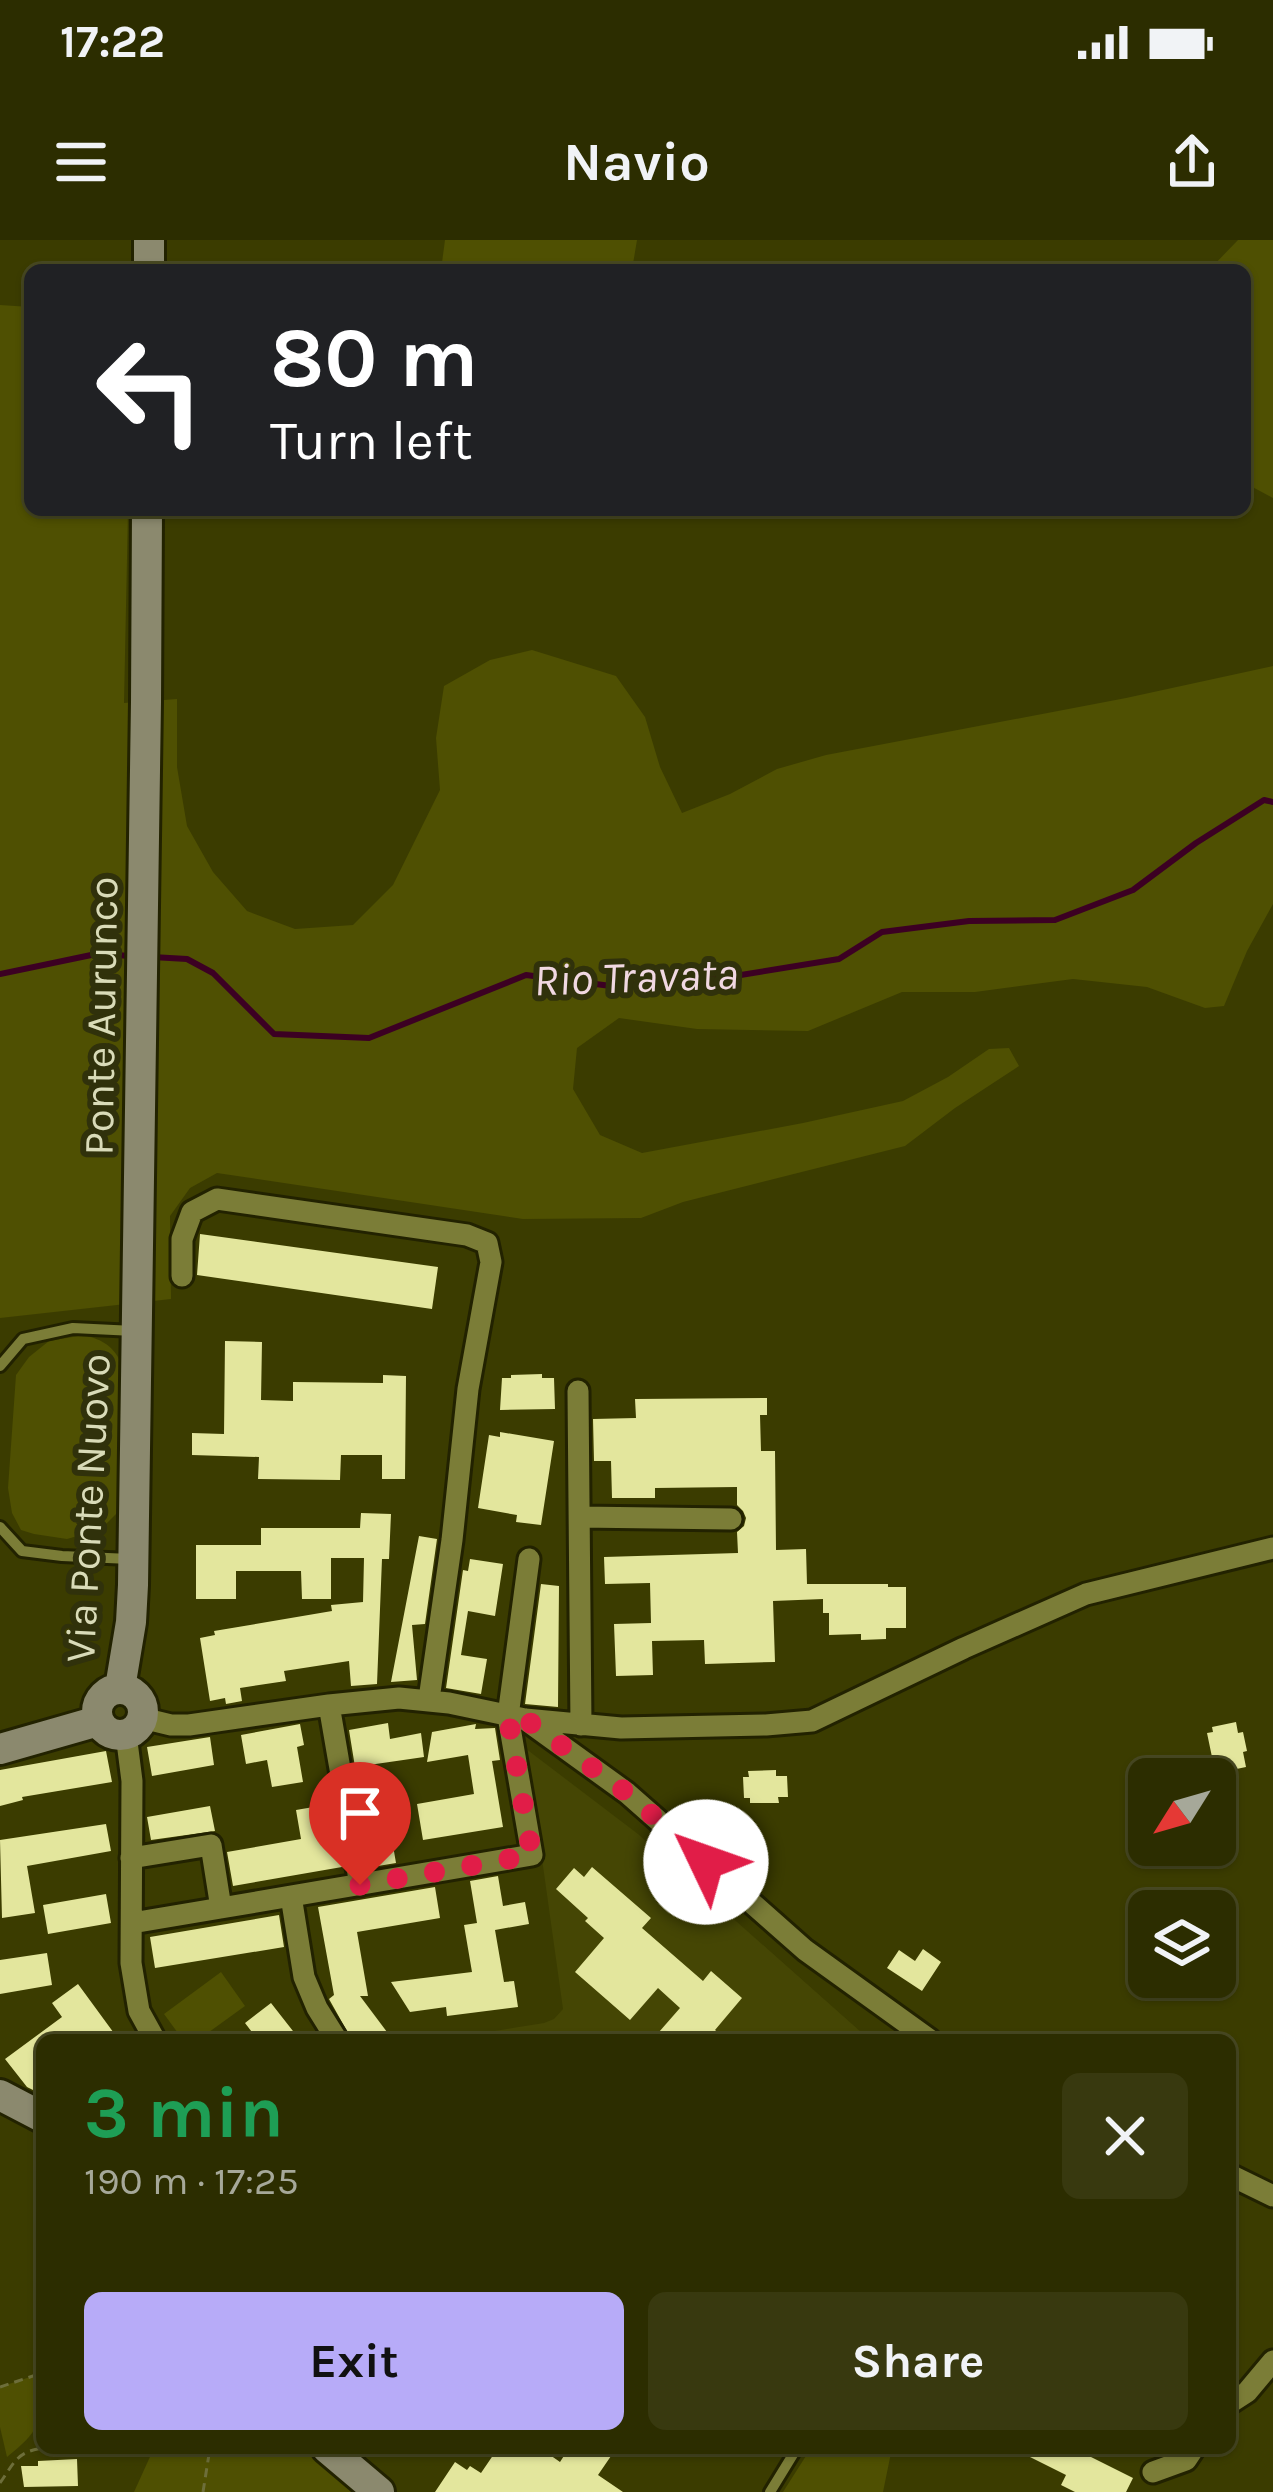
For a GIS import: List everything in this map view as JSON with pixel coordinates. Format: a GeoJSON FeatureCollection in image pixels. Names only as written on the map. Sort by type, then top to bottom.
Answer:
{"type":"FeatureCollection","features":[{"type":"Feature","properties":{"kind":"street","name":"Ponte Aurunco"},"geometry":{"type":"LineString","coordinates":[[137,1332],[146,516]]}},
{"type":"Feature","properties":{"kind":"street"},"geometry":{"type":"LineString","coordinates":[[182,1276],[182,1239],[191,1212],[217,1199],[467,1235],[487,1243],[491,1262],[468,1389],[429,1700]]}},
{"type":"Feature","properties":{"kind":"street","name":"Via Ponte Nuovo"},"geometry":{"type":"LineString","coordinates":[[122,1725],[142,1704],[134,1693],[120,1688],[131,1622],[137,1332]]}},
{"type":"Feature","properties":{"kind":"street"},"geometry":{"type":"LineString","coordinates":[[578,1391],[580,1725]]}},
{"type":"Feature","properties":{"kind":"street"},"geometry":{"type":"LineString","coordinates":[[580,1517],[731,1519]]}},
{"type":"Feature","properties":{"kind":"street"},"geometry":{"type":"LineString","coordinates":[[0,1749],[122,1725],[190,1725],[399,1698],[517,1718],[621,1728],[812,1721],[1086,1594],[1273,1548]]}},
{"type":"Feature","properties":{"kind":"street"},"geometry":{"type":"LineString","coordinates":[[132,1923],[532,1855],[517,1718],[529,1558]]}},
{"type":"Feature","properties":{"kind":"street"},"geometry":{"type":"LineString","coordinates":[[329,1705],[360,1885]]}},
{"type":"Feature","properties":{"kind":"street"},"geometry":{"type":"LineString","coordinates":[[517,1718],[627,1793],[806,1950],[922,2034]]}},
{"type":"Feature","properties":{"kind":"street"},"geometry":{"type":"LineString","coordinates":[[122,1725],[132,1781],[131,1963],[139,2011],[152,2034]]}},
{"type":"Feature","properties":{"kind":"street"},"geometry":{"type":"LineString","coordinates":[[131,1858],[211,1845],[220,1909]]}},
{"type":"Feature","properties":{"kind":"street"},"geometry":{"type":"LineString","coordinates":[[291,1896],[304,1977],[333,2034]]}},
{"type":"Feature","properties":{"kind":"street"},"geometry":{"type":"LineString","coordinates":[[0,2095],[36,2114]]}},
{"type":"Feature","properties":{"kind":"street"},"geometry":{"type":"LineString","coordinates":[[1236,2177],[1273,2196]]}},
{"type":"Feature","properties":{"kind":"street"},"geometry":{"type":"LineString","coordinates":[[1236,2399],[1273,2361]]}},
{"type":"Feature","properties":{"kind":"street"},"geometry":{"type":"LineString","coordinates":[[334,2454],[379,2492]]}},
{"type":"Feature","properties":{"kind":"street"},"geometry":{"type":"LineString","coordinates":[[1153,2472],[1186,2461],[1190,2454]]}},
{"type":"Feature","properties":{"kind":"lane"},"geometry":{"type":"LineString","coordinates":[[0,1366],[23,1339],[74,1328],[137,1332]]}},
{"type":"Feature","properties":{"kind":"lane"},"geometry":{"type":"LineString","coordinates":[[0,1527],[22,1551],[133,1559]]}},
{"type":"Feature","properties":{"kind":"lane"},"geometry":{"type":"LineString","coordinates":[[770,2492],[793,2454]]}},
{"type":"Feature","properties":{"kind":"path"},"geometry":{"type":"LineString","coordinates":[[0,2387],[36,2375]]}},
{"type":"Feature","properties":{"kind":"path"},"geometry":{"type":"LineString","coordinates":[[0,2483],[14,2458],[36,2449]]}},
{"type":"Feature","properties":{"kind":"path"},"geometry":{"type":"LineString","coordinates":[[203,2492],[209,2454]]}},
{"type":"Feature","properties":{"kind":"shaded area"},"geometry":{"type":"Polygon","coordinates":[[[445,240],[637,240],[633,264],[442,264],[445,240]]]}},
{"type":"Feature","properties":{"kind":"shaded area"},"geometry":{"type":"Polygon","coordinates":[[[1238,240],[1273,240],[1273,498],[1251,486],[1251,264],[1215,264],[1238,240]]]}},
{"type":"Feature","properties":{"kind":"shaded area"},"geometry":{"type":"Polygon","coordinates":[[[0,305],[24,307],[24,516],[128,516],[124,703],[177,699],[177,767],[187,826],[213,872],[247,911],[295,929],[353,925],[393,885],[440,790],[436,738],[444,686],[490,660],[532,650],[616,676],[645,717],[660,767],[682,813],[777,769],[826,755],[1273,666],[1273,904],[1224,1006],[1205,1008],[1147,987],[1073,979],[975,992],[902,992],[808,1031],[697,1029],[619,1018],[577,1048],[573,1089],[600,1135],[642,1153],[903,1101],[989,1049],[1009,1048],[1019,1066],[905,1146],[683,1202],[641,1218],[523,1219],[217,1173],[190,1188],[170,1216],[171,1299],[0,1318],[0,305]]]}},
{"type":"Feature","properties":{"kind":"shaded area"},"geometry":{"type":"Polygon","coordinates":[[[84,1335],[107,1345],[122,1365],[117,1513],[105,1525],[67,1539],[34,1534],[21,1530],[8,1488],[16,1375],[49,1341],[84,1335]]]}},
{"type":"Feature","properties":{"kind":"shaded area"},"geometry":{"type":"Polygon","coordinates":[[[521,1745],[638,1834],[863,2034],[476,2034],[544,2023],[563,2009],[521,1745]]]}},
{"type":"Feature","properties":{"kind":"shaded area"},"geometry":{"type":"Polygon","coordinates":[[[221,1972],[245,2006],[206,2034],[179,2034],[164,2014],[221,1972]]]}},
{"type":"Feature","properties":{"kind":"shaded area"},"geometry":{"type":"Polygon","coordinates":[[[36,2375],[36,2427],[7,2457],[0,2427],[0,2387],[36,2375]]]}},
{"type":"Feature","properties":{"kind":"shaded area"},"geometry":{"type":"Polygon","coordinates":[[[151,2454],[317,2454],[360,2492],[134,2492],[151,2454]]]}},
{"type":"Feature","properties":{"kind":"shaded area"},"geometry":{"type":"Polygon","coordinates":[[[807,2454],[891,2454],[883,2492],[783,2492],[807,2454]]]}},
{"type":"Feature","properties":{"kind":"building"},"geometry":{"type":"Polygon","coordinates":[[[200,1234],[438,1267],[432,1309],[197,1275],[200,1234]]]}},
{"type":"Feature","properties":{"kind":"building"},"geometry":{"type":"Polygon","coordinates":[[[225,1341],[262,1342],[261,1400],[293,1401],[293,1382],[383,1383],[383,1375],[406,1376],[405,1479],[382,1479],[382,1455],[341,1455],[340,1480],[258,1479],[259,1457],[192,1455],[192,1433],[224,1434],[225,1341]]]}},
{"type":"Feature","properties":{"kind":"building"},"geometry":{"type":"Polygon","coordinates":[[[542,1374],[542,1378],[554,1378],[555,1409],[500,1410],[502,1378],[542,1374]]]}},
{"type":"Feature","properties":{"kind":"building"},"geometry":{"type":"Polygon","coordinates":[[[767,1398],[767,1415],[760,1415],[761,1451],[775,1451],[776,1550],[806,1549],[807,1584],[906,1587],[906,1628],[886,1628],[886,1639],[829,1635],[829,1613],[823,1613],[823,1599],[773,1601],[775,1662],[705,1664],[704,1640],[652,1641],[653,1675],[616,1676],[614,1624],[651,1623],[650,1583],[605,1584],[604,1557],[738,1553],[737,1532],[746,1518],[737,1505],[737,1487],[655,1488],[655,1498],[612,1498],[611,1461],[594,1461],[593,1419],[636,1418],[635,1399],[767,1398]]]}},
{"type":"Feature","properties":{"kind":"building"},"geometry":{"type":"Polygon","coordinates":[[[500,1432],[554,1441],[541,1525],[516,1522],[517,1515],[478,1508],[489,1435],[500,1437],[500,1432]]]}},
{"type":"Feature","properties":{"kind":"building"},"geometry":{"type":"Polygon","coordinates":[[[361,1513],[391,1514],[389,1559],[382,1559],[377,1684],[351,1686],[349,1661],[284,1671],[286,1681],[240,1688],[242,1701],[210,1701],[200,1638],[215,1635],[214,1631],[332,1611],[331,1605],[363,1602],[364,1558],[331,1558],[331,1599],[302,1599],[301,1571],[236,1571],[236,1599],[196,1599],[196,1545],[261,1545],[261,1528],[360,1528],[361,1513]]]}},
{"type":"Feature","properties":{"kind":"building"},"geometry":{"type":"Polygon","coordinates":[[[419,1536],[437,1539],[425,1624],[412,1625],[417,1680],[391,1682],[419,1536]]]}},
{"type":"Feature","properties":{"kind":"building"},"geometry":{"type":"Polygon","coordinates":[[[470,1559],[503,1564],[495,1616],[468,1611],[461,1655],[487,1659],[481,1694],[446,1688],[463,1570],[468,1571],[470,1559]]]}},
{"type":"Feature","properties":{"kind":"building"},"geometry":{"type":"Polygon","coordinates":[[[541,1584],[559,1586],[558,1707],[525,1704],[541,1584]]]}},
{"type":"Feature","properties":{"kind":"building"},"geometry":{"type":"Polygon","coordinates":[[[1236,1722],[1238,1733],[1243,1732],[1246,1767],[1236,1769],[1236,1758],[1212,1757],[1207,1733],[1213,1732],[1212,1727],[1236,1722]]]}},
{"type":"Feature","properties":{"kind":"building"},"geometry":{"type":"Polygon","coordinates":[[[388,1723],[390,1739],[421,1733],[424,1757],[355,1767],[349,1730],[388,1723]]]}},
{"type":"Feature","properties":{"kind":"building"},"geometry":{"type":"Polygon","coordinates":[[[300,1724],[304,1745],[297,1747],[303,1782],[272,1787],[267,1760],[246,1764],[241,1735],[300,1724]]]}},
{"type":"Feature","properties":{"kind":"building"},"geometry":{"type":"Polygon","coordinates":[[[476,1724],[475,1729],[495,1728],[500,1760],[492,1761],[503,1827],[423,1840],[417,1804],[474,1794],[468,1755],[427,1762],[432,1732],[476,1724]]]}},
{"type":"Feature","properties":{"kind":"building"},"geometry":{"type":"Polygon","coordinates":[[[210,1737],[214,1765],[152,1776],[147,1747],[210,1737]]]}},
{"type":"Feature","properties":{"kind":"building"},"geometry":{"type":"Polygon","coordinates":[[[106,1751],[112,1782],[22,1797],[0,1806],[0,1770],[106,1751]]]}},
{"type":"Feature","properties":{"kind":"building"},"geometry":{"type":"Polygon","coordinates":[[[776,1770],[776,1776],[787,1776],[788,1797],[778,1797],[779,1803],[750,1803],[750,1798],[744,1798],[743,1777],[749,1777],[748,1771],[776,1770]]]}},
{"type":"Feature","properties":{"kind":"building"},"geometry":{"type":"Polygon","coordinates":[[[384,1793],[396,1863],[372,1867],[360,1797],[384,1793]]]}},
{"type":"Feature","properties":{"kind":"building"},"geometry":{"type":"Polygon","coordinates":[[[331,1804],[342,1867],[233,1886],[227,1852],[301,1839],[296,1810],[331,1804]]]}},
{"type":"Feature","properties":{"kind":"building"},"geometry":{"type":"Polygon","coordinates":[[[210,1806],[215,1831],[151,1840],[147,1817],[210,1806]]]}},
{"type":"Feature","properties":{"kind":"building"},"geometry":{"type":"Polygon","coordinates":[[[106,1824],[111,1851],[27,1866],[35,1913],[2,1918],[0,1840],[106,1824]]]}},
{"type":"Feature","properties":{"kind":"building"},"geometry":{"type":"Polygon","coordinates":[[[592,1867],[651,1918],[642,1928],[703,1981],[711,1971],[742,1998],[715,2030],[720,2034],[657,2034],[680,2008],[658,1988],[630,2020],[575,1972],[604,1938],[556,1889],[574,1868],[584,1877],[592,1867]]]}},
{"type":"Feature","properties":{"kind":"building"},"geometry":{"type":"Polygon","coordinates":[[[498,1876],[503,1906],[525,1902],[529,1924],[495,1930],[504,1982],[514,1981],[518,2007],[447,2016],[446,2007],[410,2012],[391,1982],[472,1972],[464,1925],[477,1923],[470,1881],[498,1876]]]}},
{"type":"Feature","properties":{"kind":"building"},"geometry":{"type":"Polygon","coordinates":[[[435,1887],[440,1918],[357,1932],[368,1996],[360,1996],[388,2034],[349,2034],[329,1999],[334,1995],[318,1907],[435,1887]]]}},
{"type":"Feature","properties":{"kind":"building"},"geometry":{"type":"Polygon","coordinates":[[[106,1894],[111,1923],[48,1934],[43,1905],[106,1894]]]}},
{"type":"Feature","properties":{"kind":"building"},"geometry":{"type":"Polygon","coordinates":[[[279,1915],[284,1947],[155,1968],[150,1937],[279,1915]]]}},
{"type":"Feature","properties":{"kind":"building"},"geometry":{"type":"Polygon","coordinates":[[[923,1949],[941,1962],[922,1991],[887,1968],[899,1950],[915,1961],[923,1949]]]}},
{"type":"Feature","properties":{"kind":"building"},"geometry":{"type":"Polygon","coordinates":[[[47,1953],[52,1985],[0,1994],[0,1960],[47,1953]]]}},
{"type":"Feature","properties":{"kind":"building"},"geometry":{"type":"Polygon","coordinates":[[[78,1984],[115,2034],[39,2034],[62,2017],[52,2003],[78,1984]]]}},
{"type":"Feature","properties":{"kind":"building"},"geometry":{"type":"Polygon","coordinates":[[[271,2003],[295,2034],[253,2034],[245,2023],[271,2003]]]}},
{"type":"Feature","properties":{"kind":"building"},"geometry":{"type":"Polygon","coordinates":[[[36,2036],[36,2092],[27,2087],[5,2059],[36,2036]]]}},
{"type":"Feature","properties":{"kind":"building"},"geometry":{"type":"Polygon","coordinates":[[[494,2454],[549,2454],[560,2462],[565,2454],[609,2454],[598,2475],[623,2492],[435,2492],[455,2462],[481,2473],[494,2454]]]}},
{"type":"Feature","properties":{"kind":"building"},"geometry":{"type":"Polygon","coordinates":[[[1024,2454],[1085,2454],[1133,2478],[1126,2492],[1075,2492],[1061,2485],[1066,2475],[1024,2454]]]}},
{"type":"Feature","properties":{"kind":"building"},"geometry":{"type":"Polygon","coordinates":[[[77,2459],[78,2486],[24,2487],[21,2466],[77,2459]]]}},
{"type":"Feature","properties":{"kind":"waterway","name":"Rio Travata"},"geometry":{"type":"LineString","coordinates":[[152,957],[187,959],[213,973],[274,1034],[369,1038],[526,975],[611,986],[716,979],[839,959],[882,932],[969,921],[1055,920],[1133,890],[1264,800],[1273,802]]}},
{"type":"Feature","properties":{"kind":"waterway","name":"Rio Travata"},"geometry":{"type":"LineString","coordinates":[[0,974],[96,954],[132,956]]}},
{"type":"Feature","properties":{"kind":"route"},"geometry":{"type":"LineString","coordinates":[[360,1885],[532,1855],[508,1716],[525,1719],[627,1793],[706,1862]]}}]}
